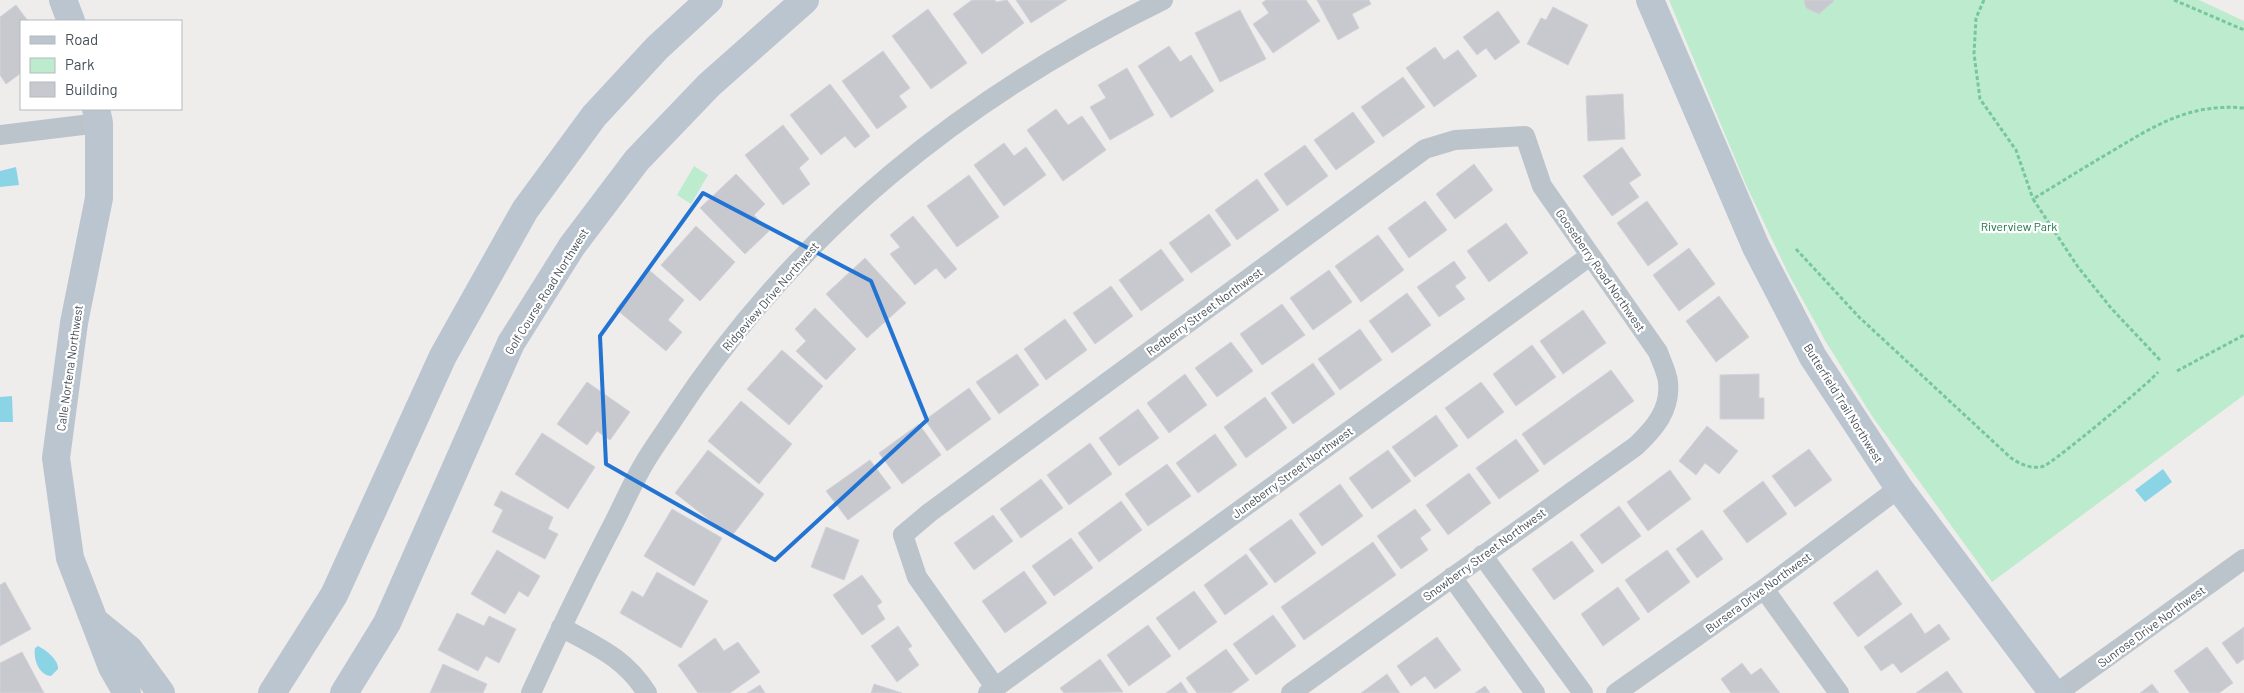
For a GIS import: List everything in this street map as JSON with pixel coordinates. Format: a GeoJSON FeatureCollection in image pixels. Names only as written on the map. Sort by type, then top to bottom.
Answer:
{"type":"FeatureCollection","features":[{"type":"Feature","properties":{"kind":"main road"},"geometry":{"type":"LineString","coordinates":[[64,0],[71,20]]}},
{"type":"Feature","properties":{"kind":"main road"},"geometry":{"type":"LineString","coordinates":[[272,693],[334,595],[443,356],[525,210],[594,116],[657,48],[709,0]]}},
{"type":"Feature","properties":{"kind":"main road","name":"Golf Course Road Northwest"},"geometry":{"type":"LineString","coordinates":[[344,693],[386,622],[511,343],[572,246],[637,160],[709,85],[805,0]]}},
{"type":"Feature","properties":{"kind":"main road","name":"Butterfield Trail Northwest"},"geometry":{"type":"LineString","coordinates":[[1650,0],[1756,247],[1813,357],[1899,488],[2053,693]]}},
{"type":"Feature","properties":{"kind":"main road","name":"Calle Nortena Northwest"},"geometry":{"type":"LineString","coordinates":[[98,116],[99,198],[74,323],[56,458],[70,558],[112,667],[127,693]]}},
{"type":"Feature","properties":{"kind":"main road","name":"Calle Nortena Northwest"},"geometry":{"type":"LineString","coordinates":[[96,623],[129,650],[161,693]]}},
{"type":"Feature","properties":{"kind":"street","name":"Ridgeview Drive Northwest"},"geometry":{"type":"LineString","coordinates":[[531,693],[561,627],[642,467],[699,381],[738,329],[802,255],[858,201],[954,123],[1043,65],[1163,0]]}},
{"type":"Feature","properties":{"kind":"street"},"geometry":{"type":"LineString","coordinates":[[0,135],[98,116]]}},
{"type":"Feature","properties":{"kind":"street","name":"Gooseberry Road Northwest"},"geometry":{"type":"LineString","coordinates":[[1525,136],[1542,186],[1658,352],[1668,382],[1666,405]]}},
{"type":"Feature","properties":{"kind":"street","name":"Redberry Street Northwest"},"geometry":{"type":"LineString","coordinates":[[991,690],[917,577],[903,535],[929,513],[1425,149],[1455,140],[1525,136]]}},
{"type":"Feature","properties":{"kind":"street","name":"Juneberry Street Northwest"},"geometry":{"type":"LineString","coordinates":[[991,690],[1590,256]]}},
{"type":"Feature","properties":{"kind":"street","name":"Snowberry Street Northwest"},"geometry":{"type":"LineString","coordinates":[[1291,693],[1482,554],[1636,446],[1656,427],[1666,405]]}},
{"type":"Feature","properties":{"kind":"street","name":"Bursera Drive Northwest"},"geometry":{"type":"LineString","coordinates":[[1616,693],[1764,589],[1899,488]]}},
{"type":"Feature","properties":{"kind":"street"},"geometry":{"type":"LineString","coordinates":[[1482,554],[1583,693]]}},
{"type":"Feature","properties":{"kind":"street","name":"Sunrose Drive Northwest"},"geometry":{"type":"LineString","coordinates":[[2057,693],[2244,559]]}},
{"type":"Feature","properties":{"kind":"street"},"geometry":{"type":"LineString","coordinates":[[1452,577],[1536,693]]}},
{"type":"Feature","properties":{"kind":"street"},"geometry":{"type":"LineString","coordinates":[[1764,589],[1839,693]]}},
{"type":"Feature","properties":{"kind":"street"},"geometry":{"type":"LineString","coordinates":[[561,627],[612,655],[635,675],[647,693]]}},
{"type":"Feature","properties":{"kind":"path"},"geometry":{"type":"LineString","coordinates":[[1984,0],[1976,18],[1974,54],[1980,99],[2016,150],[2033,199],[2078,267],[2111,308],[2160,360]]}},
{"type":"Feature","properties":{"kind":"path"},"geometry":{"type":"LineString","coordinates":[[2174,0],[2244,30]]}},
{"type":"Feature","properties":{"kind":"path"},"geometry":{"type":"LineString","coordinates":[[2033,199],[2154,126],[2180,114],[2203,108],[2244,108]]}},
{"type":"Feature","properties":{"kind":"path"},"geometry":{"type":"LineString","coordinates":[[1796,248],[1859,317],[2011,458],[2023,465],[2044,466],[2158,372]]}},
{"type":"Feature","properties":{"kind":"path"},"geometry":{"type":"LineString","coordinates":[[2177,371],[2244,336]]}},
{"type":"Feature","properties":{"kind":"highlighted area"},"geometry":{"type":"Polygon","coordinates":[[[703,193],[871,281],[927,420],[775,560],[606,464],[600,336],[703,193]]]}},
{"type":"Feature","properties":{"kind":"green space","name":"Riverview Park"},"geometry":{"type":"Polygon","coordinates":[[[1669,0],[2199,0],[2244,21],[2244,395],[1992,582],[1872,416],[1826,342],[1789,275],[1747,187],[1669,0]]]}},
{"type":"Feature","properties":{"kind":"green space"},"geometry":{"type":"Polygon","coordinates":[[[694,166],[708,175],[691,204],[677,195],[694,166]]]}},
{"type":"Feature","properties":{"kind":"water"},"geometry":{"type":"Polygon","coordinates":[[[16,167],[19,185],[0,187],[0,171],[16,167]]]}},
{"type":"Feature","properties":{"kind":"water"},"geometry":{"type":"Polygon","coordinates":[[[12,396],[13,422],[0,422],[0,397],[12,396]]]}},
{"type":"Feature","properties":{"kind":"water"},"geometry":{"type":"Polygon","coordinates":[[[2163,469],[2172,482],[2145,502],[2135,490],[2163,469]]]}},
{"type":"Feature","properties":{"kind":"water"},"geometry":{"type":"Polygon","coordinates":[[[38,646],[54,659],[58,666],[58,669],[51,676],[43,673],[38,666],[35,648],[38,646]]]}},
{"type":"Feature","properties":{"kind":"building"},"geometry":{"type":"Polygon","coordinates":[[[972,0],[995,0],[996,2],[1007,0],[1024,23],[982,54],[953,14],[972,0]]]}},
{"type":"Feature","properties":{"kind":"building"},"geometry":{"type":"Polygon","coordinates":[[[1016,0],[1067,0],[1031,23],[1016,0]]]}},
{"type":"Feature","properties":{"kind":"building"},"geometry":{"type":"Polygon","coordinates":[[[1266,0],[1306,0],[1320,21],[1273,53],[1253,24],[1269,13],[1262,3],[1266,0]]]}},
{"type":"Feature","properties":{"kind":"building"},"geometry":{"type":"Polygon","coordinates":[[[1317,0],[1369,0],[1371,4],[1352,14],[1359,28],[1338,40],[1317,0]]]}},
{"type":"Feature","properties":{"kind":"building"},"geometry":{"type":"Polygon","coordinates":[[[1804,0],[1834,1],[1819,14],[1806,8],[1804,0]]]}},
{"type":"Feature","properties":{"kind":"building"},"geometry":{"type":"Polygon","coordinates":[[[16,5],[27,20],[20,20],[20,74],[6,84],[0,75],[0,17],[16,5]]]}},
{"type":"Feature","properties":{"kind":"building"},"geometry":{"type":"Polygon","coordinates":[[[1553,7],[1588,25],[1568,65],[1527,44],[1541,18],[1546,20],[1553,7]]]}},
{"type":"Feature","properties":{"kind":"building"},"geometry":{"type":"Polygon","coordinates":[[[928,9],[967,63],[931,89],[892,36],[928,9]]]}},
{"type":"Feature","properties":{"kind":"building"},"geometry":{"type":"Polygon","coordinates":[[[1240,10],[1266,59],[1220,82],[1195,33],[1240,10]]]}},
{"type":"Feature","properties":{"kind":"building"},"geometry":{"type":"Polygon","coordinates":[[[1498,11],[1520,42],[1495,60],[1486,48],[1477,55],[1463,37],[1498,11]]]}},
{"type":"Feature","properties":{"kind":"building"},"geometry":{"type":"Polygon","coordinates":[[[1169,46],[1180,62],[1191,55],[1214,91],[1171,118],[1138,66],[1169,46]]]}},
{"type":"Feature","properties":{"kind":"building"},"geometry":{"type":"Polygon","coordinates":[[[1435,47],[1444,60],[1458,50],[1477,76],[1434,107],[1406,68],[1435,47]]]}},
{"type":"Feature","properties":{"kind":"building"},"geometry":{"type":"Polygon","coordinates":[[[883,51],[910,88],[899,96],[907,107],[877,129],[842,81],[883,51]]]}},
{"type":"Feature","properties":{"kind":"building"},"geometry":{"type":"Polygon","coordinates":[[[1127,68],[1154,115],[1110,140],[1090,107],[1106,98],[1098,85],[1127,68]]]}},
{"type":"Feature","properties":{"kind":"building"},"geometry":{"type":"Polygon","coordinates":[[[1403,77],[1425,107],[1383,137],[1361,107],[1403,77]]]}},
{"type":"Feature","properties":{"kind":"building"},"geometry":{"type":"Polygon","coordinates":[[[830,84],[870,136],[855,148],[845,136],[821,155],[790,115],[830,84]]]}},
{"type":"Feature","properties":{"kind":"building"},"geometry":{"type":"Polygon","coordinates":[[[1623,94],[1625,139],[1588,141],[1586,96],[1623,94]]]}},
{"type":"Feature","properties":{"kind":"building"},"geometry":{"type":"Polygon","coordinates":[[[1056,109],[1068,125],[1082,116],[1106,150],[1063,181],[1027,130],[1056,109]]]}},
{"type":"Feature","properties":{"kind":"building"},"geometry":{"type":"Polygon","coordinates":[[[1353,112],[1375,142],[1336,170],[1314,140],[1353,112]]]}},
{"type":"Feature","properties":{"kind":"building"},"geometry":{"type":"Polygon","coordinates":[[[783,125],[809,159],[799,168],[810,184],[783,205],[745,155],[783,125]]]}},
{"type":"Feature","properties":{"kind":"building"},"geometry":{"type":"Polygon","coordinates":[[[1004,143],[1014,156],[1026,147],[1046,175],[1004,206],[974,165],[1004,143]]]}},
{"type":"Feature","properties":{"kind":"building"},"geometry":{"type":"Polygon","coordinates":[[[1305,145],[1328,176],[1287,206],[1264,174],[1305,145]]]}},
{"type":"Feature","properties":{"kind":"building"},"geometry":{"type":"Polygon","coordinates":[[[1622,147],[1641,175],[1629,183],[1639,197],[1612,216],[1583,176],[1622,147]]]}},
{"type":"Feature","properties":{"kind":"building"},"geometry":{"type":"Polygon","coordinates":[[[1474,164],[1493,190],[1455,219],[1436,194],[1474,164]]]}},
{"type":"Feature","properties":{"kind":"building"},"geometry":{"type":"Polygon","coordinates":[[[736,174],[765,204],[754,215],[769,231],[745,254],[700,208],[736,174]]]}},
{"type":"Feature","properties":{"kind":"building"},"geometry":{"type":"Polygon","coordinates":[[[969,175],[999,217],[957,247],[927,206],[969,175]]]}},
{"type":"Feature","properties":{"kind":"building"},"geometry":{"type":"Polygon","coordinates":[[[1257,179],[1279,210],[1237,240],[1215,210],[1257,179]]]}},
{"type":"Feature","properties":{"kind":"building"},"geometry":{"type":"Polygon","coordinates":[[[1425,201],[1447,230],[1409,258],[1388,228],[1425,201]]]}},
{"type":"Feature","properties":{"kind":"building"},"geometry":{"type":"Polygon","coordinates":[[[1647,201],[1678,244],[1648,266],[1617,223],[1647,201]]]}},
{"type":"Feature","properties":{"kind":"building"},"geometry":{"type":"Polygon","coordinates":[[[1209,214],[1231,245],[1191,273],[1169,243],[1209,214]]]}},
{"type":"Feature","properties":{"kind":"building"},"geometry":{"type":"Polygon","coordinates":[[[913,216],[957,269],[945,279],[936,268],[915,285],[890,254],[900,247],[890,235],[913,216]]]}},
{"type":"Feature","properties":{"kind":"building"},"geometry":{"type":"Polygon","coordinates":[[[1506,223],[1528,253],[1489,282],[1467,251],[1506,223]]]}},
{"type":"Feature","properties":{"kind":"building"},"geometry":{"type":"Polygon","coordinates":[[[696,226],[735,262],[700,301],[661,265],[696,226]]]}},
{"type":"Feature","properties":{"kind":"building"},"geometry":{"type":"Polygon","coordinates":[[[1378,235],[1404,270],[1361,302],[1335,266],[1378,235]]]}},
{"type":"Feature","properties":{"kind":"building"},"geometry":{"type":"Polygon","coordinates":[[[1689,248],[1715,284],[1679,311],[1653,275],[1689,248]]]}},
{"type":"Feature","properties":{"kind":"building"},"geometry":{"type":"Polygon","coordinates":[[[1161,249],[1184,280],[1141,311],[1119,280],[1161,249]]]}},
{"type":"Feature","properties":{"kind":"building"},"geometry":{"type":"Polygon","coordinates":[[[865,258],[906,303],[867,338],[826,294],[865,258]]]}},
{"type":"Feature","properties":{"kind":"building"},"geometry":{"type":"Polygon","coordinates":[[[1454,261],[1466,278],[1455,286],[1465,299],[1439,317],[1417,287],[1454,261]]]}},
{"type":"Feature","properties":{"kind":"building"},"geometry":{"type":"Polygon","coordinates":[[[649,270],[684,300],[668,320],[682,332],[666,351],[616,309],[649,270]]]}},
{"type":"Feature","properties":{"kind":"building"},"geometry":{"type":"Polygon","coordinates":[[[1329,270],[1352,302],[1313,330],[1290,298],[1329,270]]]}},
{"type":"Feature","properties":{"kind":"building"},"geometry":{"type":"Polygon","coordinates":[[[1111,286],[1133,316],[1095,344],[1073,313],[1111,286]]]}},
{"type":"Feature","properties":{"kind":"building"},"geometry":{"type":"Polygon","coordinates":[[[1407,293],[1431,325],[1392,353],[1369,321],[1407,293]]]}},
{"type":"Feature","properties":{"kind":"building"},"geometry":{"type":"Polygon","coordinates":[[[1719,296],[1749,337],[1716,362],[1686,321],[1719,296]]]}},
{"type":"Feature","properties":{"kind":"building"},"geometry":{"type":"Polygon","coordinates":[[[1282,304],[1305,335],[1262,365],[1240,334],[1282,304]]]}},
{"type":"Feature","properties":{"kind":"building"},"geometry":{"type":"Polygon","coordinates":[[[815,308],[856,349],[826,380],[796,351],[806,341],[795,329],[815,308]]]}},
{"type":"Feature","properties":{"kind":"building"},"geometry":{"type":"Polygon","coordinates":[[[1583,310],[1606,343],[1563,374],[1540,341],[1583,310]]]}},
{"type":"Feature","properties":{"kind":"building"},"geometry":{"type":"Polygon","coordinates":[[[1065,319],[1087,350],[1046,380],[1024,349],[1065,319]]]}},
{"type":"Feature","properties":{"kind":"building"},"geometry":{"type":"Polygon","coordinates":[[[1360,329],[1382,360],[1340,390],[1318,359],[1360,329]]]}},
{"type":"Feature","properties":{"kind":"building"},"geometry":{"type":"Polygon","coordinates":[[[1231,342],[1253,371],[1217,397],[1195,368],[1231,342]]]}},
{"type":"Feature","properties":{"kind":"building"},"geometry":{"type":"Polygon","coordinates":[[[1532,345],[1556,377],[1516,406],[1493,374],[1532,345]]]}},
{"type":"Feature","properties":{"kind":"building"},"geometry":{"type":"Polygon","coordinates":[[[782,350],[823,386],[789,425],[747,389],[782,350]]]}},
{"type":"Feature","properties":{"kind":"building"},"geometry":{"type":"Polygon","coordinates":[[[1017,354],[1039,385],[999,414],[976,382],[1017,354]]]}},
{"type":"Feature","properties":{"kind":"building"},"geometry":{"type":"Polygon","coordinates":[[[1313,363],[1335,394],[1293,424],[1271,393],[1313,363]]]}},
{"type":"Feature","properties":{"kind":"building"},"geometry":{"type":"Polygon","coordinates":[[[1611,370],[1634,401],[1544,465],[1522,434],[1611,370]]]}},
{"type":"Feature","properties":{"kind":"building"},"geometry":{"type":"Polygon","coordinates":[[[1185,374],[1207,405],[1169,433],[1147,403],[1185,374]]]}},
{"type":"Feature","properties":{"kind":"building"},"geometry":{"type":"Polygon","coordinates":[[[1759,374],[1759,398],[1764,398],[1764,419],[1720,419],[1720,375],[1759,374]]]}},
{"type":"Feature","properties":{"kind":"building"},"geometry":{"type":"Polygon","coordinates":[[[587,382],[630,412],[610,440],[597,431],[587,445],[557,424],[587,382]]]}},
{"type":"Feature","properties":{"kind":"building"},"geometry":{"type":"Polygon","coordinates":[[[1481,382],[1504,412],[1468,439],[1445,408],[1481,382]]]}},
{"type":"Feature","properties":{"kind":"building"},"geometry":{"type":"Polygon","coordinates":[[[969,388],[991,419],[947,451],[925,420],[969,388]]]}},
{"type":"Feature","properties":{"kind":"building"},"geometry":{"type":"Polygon","coordinates":[[[1265,397],[1287,428],[1246,458],[1224,427],[1265,397]]]}},
{"type":"Feature","properties":{"kind":"building"},"geometry":{"type":"Polygon","coordinates":[[[741,401],[792,444],[759,484],[708,441],[741,401]]]}},
{"type":"Feature","properties":{"kind":"building"},"geometry":{"type":"Polygon","coordinates":[[[1138,409],[1159,438],[1119,466],[1099,438],[1138,409]]]}},
{"type":"Feature","properties":{"kind":"building"},"geometry":{"type":"Polygon","coordinates":[[[1436,415],[1458,446],[1415,477],[1392,447],[1436,415]]]}},
{"type":"Feature","properties":{"kind":"building"},"geometry":{"type":"Polygon","coordinates":[[[919,424],[941,455],[902,484],[879,453],[919,424]]]}},
{"type":"Feature","properties":{"kind":"building"},"geometry":{"type":"Polygon","coordinates":[[[1707,426],[1738,451],[1719,474],[1705,463],[1696,475],[1679,461],[1707,426]]]}},
{"type":"Feature","properties":{"kind":"building"},"geometry":{"type":"Polygon","coordinates":[[[542,433],[595,467],[568,509],[515,474],[542,433]]]}},
{"type":"Feature","properties":{"kind":"building"},"geometry":{"type":"Polygon","coordinates":[[[1215,434],[1237,465],[1198,493],[1176,463],[1215,434]]]}},
{"type":"Feature","properties":{"kind":"building"},"geometry":{"type":"Polygon","coordinates":[[[1516,439],[1539,471],[1499,499],[1476,468],[1516,439]]]}},
{"type":"Feature","properties":{"kind":"building"},"geometry":{"type":"Polygon","coordinates":[[[1090,443],[1112,474],[1069,505],[1047,475],[1090,443]]]}},
{"type":"Feature","properties":{"kind":"building"},"geometry":{"type":"Polygon","coordinates":[[[1809,449],[1832,480],[1795,507],[1772,476],[1809,449]]]}},
{"type":"Feature","properties":{"kind":"building"},"geometry":{"type":"Polygon","coordinates":[[[708,450],[764,494],[731,537],[675,493],[708,450]]]}},
{"type":"Feature","properties":{"kind":"building"},"geometry":{"type":"Polygon","coordinates":[[[1388,450],[1411,481],[1372,509],[1349,478],[1388,450]]]}},
{"type":"Feature","properties":{"kind":"building"},"geometry":{"type":"Polygon","coordinates":[[[870,460],[891,488],[848,520],[826,491],[870,460]]]}},
{"type":"Feature","properties":{"kind":"building"},"geometry":{"type":"Polygon","coordinates":[[[1167,464],[1191,496],[1148,526],[1125,494],[1167,464]]]}},
{"type":"Feature","properties":{"kind":"building"},"geometry":{"type":"Polygon","coordinates":[[[1670,470],[1691,499],[1648,531],[1627,502],[1670,470]]]}},
{"type":"Feature","properties":{"kind":"building"},"geometry":{"type":"Polygon","coordinates":[[[1469,473],[1491,503],[1448,535],[1426,505],[1469,473]]]}},
{"type":"Feature","properties":{"kind":"building"},"geometry":{"type":"Polygon","coordinates":[[[1041,479],[1063,508],[1021,538],[1000,509],[1041,479]]]}},
{"type":"Feature","properties":{"kind":"building"},"geometry":{"type":"Polygon","coordinates":[[[1763,481],[1787,514],[1747,543],[1723,511],[1763,481]]]}},
{"type":"Feature","properties":{"kind":"building"},"geometry":{"type":"Polygon","coordinates":[[[1340,484],[1363,516],[1322,546],[1299,514],[1340,484]]]}},
{"type":"Feature","properties":{"kind":"building"},"geometry":{"type":"Polygon","coordinates":[[[501,491],[553,517],[548,529],[558,534],[545,559],[492,532],[503,510],[494,505],[501,491]]]}},
{"type":"Feature","properties":{"kind":"building"},"geometry":{"type":"Polygon","coordinates":[[[1121,501],[1142,530],[1099,562],[1078,533],[1121,501]]]}},
{"type":"Feature","properties":{"kind":"building"},"geometry":{"type":"Polygon","coordinates":[[[1619,506],[1641,536],[1602,564],[1580,535],[1619,506]]]}},
{"type":"Feature","properties":{"kind":"building"},"geometry":{"type":"Polygon","coordinates":[[[672,509],[722,538],[694,586],[644,556],[672,509]]]}},
{"type":"Feature","properties":{"kind":"building"},"geometry":{"type":"Polygon","coordinates":[[[1415,509],[1431,530],[1420,538],[1428,550],[1401,569],[1377,536],[1415,509]]]}},
{"type":"Feature","properties":{"kind":"building"},"geometry":{"type":"Polygon","coordinates":[[[993,515],[1013,541],[974,570],[954,543],[993,515]]]}},
{"type":"Feature","properties":{"kind":"building"},"geometry":{"type":"Polygon","coordinates":[[[1291,519],[1316,553],[1275,583],[1249,549],[1291,519]]]}},
{"type":"Feature","properties":{"kind":"building"},"geometry":{"type":"Polygon","coordinates":[[[826,527],[859,540],[844,580],[811,567],[826,527]]]}},
{"type":"Feature","properties":{"kind":"building"},"geometry":{"type":"Polygon","coordinates":[[[1702,530],[1723,559],[1697,578],[1676,549],[1702,530]]]}},
{"type":"Feature","properties":{"kind":"building"},"geometry":{"type":"Polygon","coordinates":[[[1071,538],[1093,568],[1054,596],[1032,566],[1071,538]]]}},
{"type":"Feature","properties":{"kind":"building"},"geometry":{"type":"Polygon","coordinates":[[[1572,541],[1594,571],[1554,600],[1532,569],[1572,541]]]}},
{"type":"Feature","properties":{"kind":"building"},"geometry":{"type":"Polygon","coordinates":[[[1373,542],[1396,575],[1304,640],[1281,607],[1373,542]]]}},
{"type":"Feature","properties":{"kind":"building"},"geometry":{"type":"Polygon","coordinates":[[[497,550],[540,576],[528,597],[519,591],[505,614],[471,594],[497,550]]]}},
{"type":"Feature","properties":{"kind":"building"},"geometry":{"type":"Polygon","coordinates":[[[1667,550],[1690,582],[1648,613],[1625,580],[1667,550]]]}},
{"type":"Feature","properties":{"kind":"building"},"geometry":{"type":"Polygon","coordinates":[[[1246,554],[1268,584],[1225,615],[1204,585],[1246,554]]]}},
{"type":"Feature","properties":{"kind":"building"},"geometry":{"type":"Polygon","coordinates":[[[1877,570],[1902,604],[1858,637],[1833,603],[1877,570]]]}},
{"type":"Feature","properties":{"kind":"building"},"geometry":{"type":"Polygon","coordinates":[[[1024,571],[1047,603],[1005,633],[982,601],[1024,571]]]}},
{"type":"Feature","properties":{"kind":"building"},"geometry":{"type":"Polygon","coordinates":[[[657,572],[708,601],[681,648],[620,613],[632,591],[643,597],[657,572]]]}},
{"type":"Feature","properties":{"kind":"building"},"geometry":{"type":"Polygon","coordinates":[[[862,575],[882,602],[877,606],[885,619],[862,635],[833,595],[862,575]]]}},
{"type":"Feature","properties":{"kind":"building"},"geometry":{"type":"Polygon","coordinates":[[[5,582],[31,629],[0,646],[0,585],[5,582]]]}},
{"type":"Feature","properties":{"kind":"building"},"geometry":{"type":"Polygon","coordinates":[[[1618,587],[1640,619],[1603,646],[1581,614],[1618,587]]]}},
{"type":"Feature","properties":{"kind":"building"},"geometry":{"type":"Polygon","coordinates":[[[1194,591],[1217,622],[1179,650],[1156,618],[1194,591]]]}},
{"type":"Feature","properties":{"kind":"building"},"geometry":{"type":"Polygon","coordinates":[[[457,613],[484,626],[489,616],[516,629],[499,663],[486,656],[478,671],[438,650],[457,613]]]}},
{"type":"Feature","properties":{"kind":"building"},"geometry":{"type":"Polygon","coordinates":[[[1911,613],[1925,634],[1939,624],[1950,639],[1901,673],[1893,663],[1881,671],[1864,647],[1911,613]]]}},
{"type":"Feature","properties":{"kind":"building"},"geometry":{"type":"Polygon","coordinates":[[[1273,615],[1296,646],[1256,675],[1233,644],[1273,615]]]}},
{"type":"Feature","properties":{"kind":"building"},"geometry":{"type":"Polygon","coordinates":[[[1148,625],[1171,656],[1129,686],[1107,655],[1148,625]]]}},
{"type":"Feature","properties":{"kind":"building"},"geometry":{"type":"Polygon","coordinates":[[[898,626],[912,646],[908,649],[919,665],[897,682],[871,646],[898,626]]]}},
{"type":"Feature","properties":{"kind":"building"},"geometry":{"type":"Polygon","coordinates":[[[2244,627],[2244,659],[2237,664],[2222,643],[2244,627]]]}},
{"type":"Feature","properties":{"kind":"building"},"geometry":{"type":"Polygon","coordinates":[[[1437,637],[1461,670],[1435,689],[1425,676],[1411,686],[1397,666],[1437,637]]]}},
{"type":"Feature","properties":{"kind":"building"},"geometry":{"type":"Polygon","coordinates":[[[715,638],[724,651],[738,642],[760,672],[730,693],[698,693],[678,665],[715,638]]]}},
{"type":"Feature","properties":{"kind":"building"},"geometry":{"type":"Polygon","coordinates":[[[2207,647],[2233,683],[2219,693],[2190,693],[2174,671],[2207,647]]]}},
{"type":"Feature","properties":{"kind":"building"},"geometry":{"type":"Polygon","coordinates":[[[1226,649],[1249,680],[1231,693],[1197,693],[1186,678],[1226,649]]]}},
{"type":"Feature","properties":{"kind":"building"},"geometry":{"type":"Polygon","coordinates":[[[22,652],[44,693],[0,693],[0,663],[22,652]]]}},
{"type":"Feature","properties":{"kind":"building"},"geometry":{"type":"Polygon","coordinates":[[[1100,659],[1123,692],[1064,693],[1060,688],[1100,659]]]}},
{"type":"Feature","properties":{"kind":"building"},"geometry":{"type":"Polygon","coordinates":[[[1742,663],[1751,675],[1761,668],[1780,693],[1731,693],[1721,679],[1742,663]]]}},
{"type":"Feature","properties":{"kind":"building"},"geometry":{"type":"Polygon","coordinates":[[[443,664],[487,684],[483,693],[430,693],[443,664]]]}},
{"type":"Feature","properties":{"kind":"building"},"geometry":{"type":"Polygon","coordinates":[[[1947,671],[1963,693],[1916,693],[1947,671]]]}},
{"type":"Feature","properties":{"kind":"building"},"geometry":{"type":"Polygon","coordinates":[[[1387,674],[1400,693],[1361,693],[1387,674]]]}},
{"type":"Feature","properties":{"kind":"building"},"geometry":{"type":"Polygon","coordinates":[[[1181,682],[1188,693],[1166,693],[1181,682]]]}},
{"type":"Feature","properties":{"kind":"building"},"geometry":{"type":"Polygon","coordinates":[[[874,684],[902,693],[871,693],[874,684]]]}},
{"type":"Feature","properties":{"kind":"building"},"geometry":{"type":"Polygon","coordinates":[[[2152,684],[2159,693],[2140,693],[2152,684]]]}},
{"type":"Feature","properties":{"kind":"building"},"geometry":{"type":"Polygon","coordinates":[[[760,685],[765,693],[747,693],[760,685]]]}},
{"type":"Feature","properties":{"kind":"building"},"geometry":{"type":"Polygon","coordinates":[[[1485,686],[1490,693],[1475,693],[1485,686]]]}}]}
